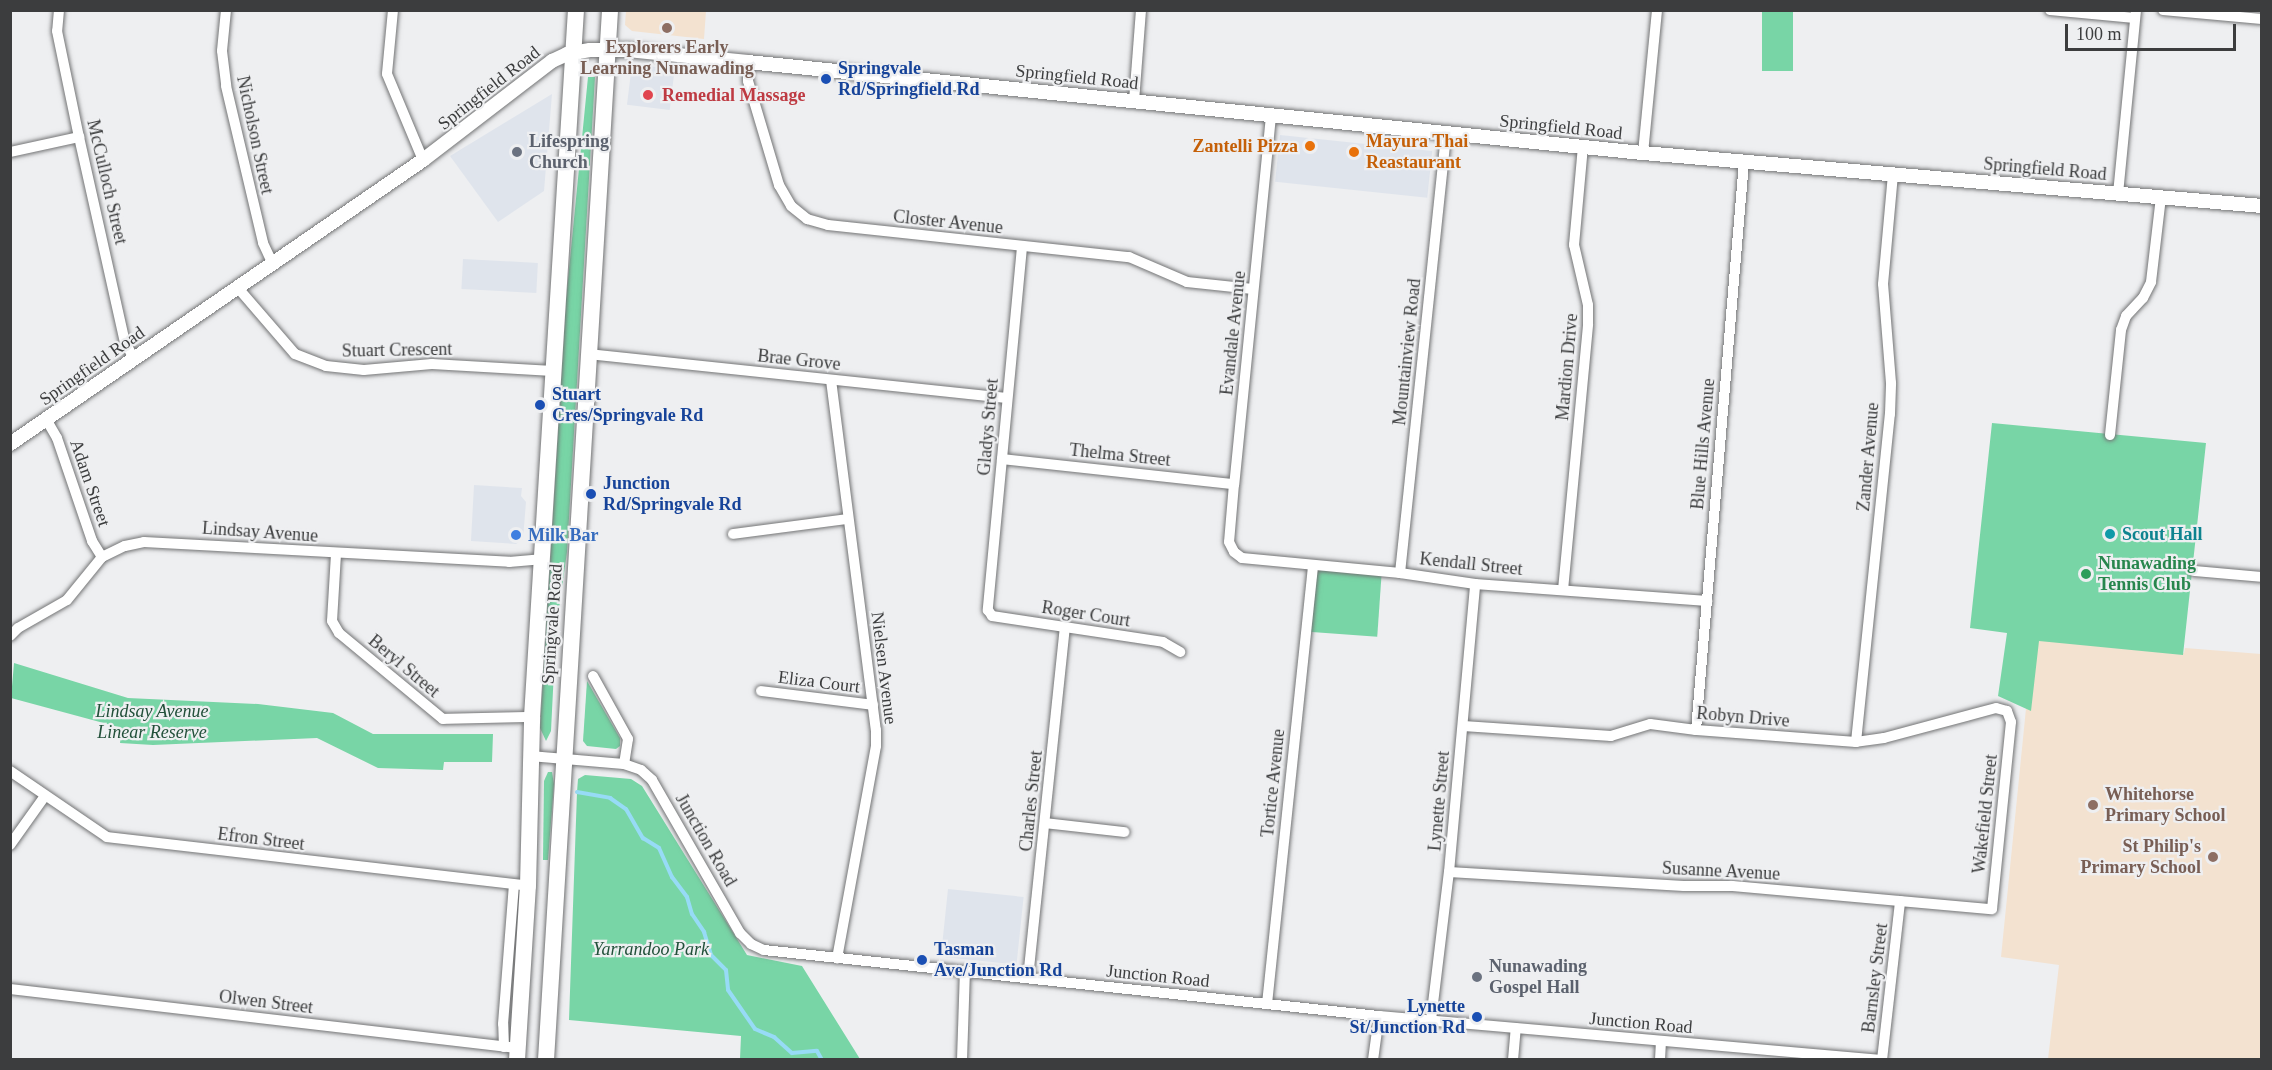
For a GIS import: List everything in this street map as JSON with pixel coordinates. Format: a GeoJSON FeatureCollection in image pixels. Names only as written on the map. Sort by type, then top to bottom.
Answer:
{"type":"FeatureCollection","features":[{"type":"Feature","properties":{"kind":"highway","name":"Springvale Road"},"geometry":{"type":"LineString","coordinates":[[513,1051],[521,886],[576,10]]}},
{"type":"Feature","properties":{"kind":"highway","name":"Springvale Road"},"geometry":{"type":"LineString","coordinates":[[546,1059],[610,10]]}},
{"type":"Feature","properties":{"kind":"main road","name":"Springfield Road"},"geometry":{"type":"LineString","coordinates":[[10,444],[423,160],[552,61],[573,53],[607,49],[1643,153],[2262,206]]}},
{"type":"Feature","properties":{"kind":"street","name":"McCulloch Street"},"geometry":{"type":"LineString","coordinates":[[59,10],[57,31],[79,137],[125,342],[134,360]]}},
{"type":"Feature","properties":{"kind":"street","name":"Nicholson Street"},"geometry":{"type":"LineString","coordinates":[[226,10],[222,51],[226,86],[262,243],[273,264]]}},
{"type":"Feature","properties":{"kind":"street"},"geometry":{"type":"LineString","coordinates":[[393,10],[387,74],[423,160]]}},
{"type":"Feature","properties":{"kind":"street"},"geometry":{"type":"LineString","coordinates":[[1134,101],[1141,10]]}},
{"type":"Feature","properties":{"kind":"street"},"geometry":{"type":"LineString","coordinates":[[1643,153],[1657,10]]}},
{"type":"Feature","properties":{"kind":"street"},"geometry":{"type":"LineString","coordinates":[[2050,10],[2135,14],[2118,194]]}},
{"type":"Feature","properties":{"kind":"street"},"geometry":{"type":"LineString","coordinates":[[2163,10],[2262,19]]}},
{"type":"Feature","properties":{"kind":"street","name":"Closter Avenue"},"geometry":{"type":"LineString","coordinates":[[748,62],[748,81],[779,185],[791,206],[807,219],[828,225],[1129,257],[1186,282],[1253,289]]}},
{"type":"Feature","properties":{"kind":"street","name":"Evandale Avenue"},"geometry":{"type":"LineString","coordinates":[[1233,552],[1229,542],[1234,484],[1271,116]]}},
{"type":"Feature","properties":{"kind":"street","name":"Mountainview Road"},"geometry":{"type":"LineString","coordinates":[[1400,573],[1446,134]]}},
{"type":"Feature","properties":{"kind":"street"},"geometry":{"type":"LineString","coordinates":[[10,152],[79,137]]}},
{"type":"Feature","properties":{"kind":"street","name":"Mardion Drive"},"geometry":{"type":"LineString","coordinates":[[1563,590],[1588,324],[1588,305],[1574,245],[1583,147]]}},
{"type":"Feature","properties":{"kind":"street","name":"Blue Hills Avenue"},"geometry":{"type":"LineString","coordinates":[[1696,730],[1744,162]]}},
{"type":"Feature","properties":{"kind":"street","name":"Zander Avenue"},"geometry":{"type":"LineString","coordinates":[[1856,742],[1890,414],[1891,383],[1883,284],[1893,174]]}},
{"type":"Feature","properties":{"kind":"street"},"geometry":{"type":"LineString","coordinates":[[2110,435],[2121,330],[2126,316],[2143,298],[2151,282],[2161,197]]}},
{"type":"Feature","properties":{"kind":"street","name":"Gladys Street"},"geometry":{"type":"LineString","coordinates":[[988,610],[1022,247]]}},
{"type":"Feature","properties":{"kind":"street","name":"Stuart Crescent"},"geometry":{"type":"LineString","coordinates":[[238,288],[296,354],[326,366],[364,370],[432,364],[553,370]]}},
{"type":"Feature","properties":{"kind":"street","name":"Brae Grove"},"geometry":{"type":"LineString","coordinates":[[588,354],[1007,398]]}},
{"type":"Feature","properties":{"kind":"street","name":"Nielsen Avenue"},"geometry":{"type":"LineString","coordinates":[[831,380],[847,519],[873,705],[876,746],[837,958]]}},
{"type":"Feature","properties":{"kind":"street","name":"Adam Street"},"geometry":{"type":"LineString","coordinates":[[46,419],[57,438],[92,541],[102,557]]}},
{"type":"Feature","properties":{"kind":"street","name":"Thelma Street"},"geometry":{"type":"LineString","coordinates":[[1002,459],[1234,484]]}},
{"type":"Feature","properties":{"kind":"street"},"geometry":{"type":"LineString","coordinates":[[734,534],[847,519]]}},
{"type":"Feature","properties":{"kind":"street","name":"Lindsay Avenue"},"geometry":{"type":"LineString","coordinates":[[10,636],[18,628],[66,600],[102,557],[125,546],[144,542],[336,554],[509,561],[541,559]]}},
{"type":"Feature","properties":{"kind":"street","name":"Kendall Street"},"geometry":{"type":"LineString","coordinates":[[1233,552],[1242,558],[1400,573],[1476,584],[1707,602]]}},
{"type":"Feature","properties":{"kind":"street","name":"Beryl Street"},"geometry":{"type":"LineString","coordinates":[[336,554],[332,621],[339,633],[443,719],[532,717]]}},
{"type":"Feature","properties":{"kind":"street","name":"Tortice Avenue"},"geometry":{"type":"LineString","coordinates":[[1266,1004],[1312,566]]}},
{"type":"Feature","properties":{"kind":"street"},"geometry":{"type":"LineString","coordinates":[[2194,571],[2261,574]]}},
{"type":"Feature","properties":{"kind":"street","name":"Lynette Street"},"geometry":{"type":"LineString","coordinates":[[1431,1020],[1449,872],[1476,584]]}},
{"type":"Feature","properties":{"kind":"street","name":"Roger Court"},"geometry":{"type":"LineString","coordinates":[[988,610],[992,616],[1163,642],[1180,652]]}},
{"type":"Feature","properties":{"kind":"street","name":"Charles Street"},"geometry":{"type":"LineString","coordinates":[[1028,978],[1065,628]]}},
{"type":"Feature","properties":{"kind":"street"},"geometry":{"type":"LineString","coordinates":[[593,676],[628,739],[624,764]]}},
{"type":"Feature","properties":{"kind":"street","name":"Eliza Court"},"geometry":{"type":"LineString","coordinates":[[761,692],[873,705]]}},
{"type":"Feature","properties":{"kind":"street","name":"Robyn Drive"},"geometry":{"type":"LineString","coordinates":[[1463,726],[1611,736],[1650,724],[1696,730],[1856,742],[1884,738],[1996,708],[2007,711],[2011,722]]}},
{"type":"Feature","properties":{"kind":"street","name":"Wakefield Street"},"geometry":{"type":"LineString","coordinates":[[1992,909],[2011,722]]}},
{"type":"Feature","properties":{"kind":"street","name":"Junction Road"},"geometry":{"type":"LineString","coordinates":[[530,756],[624,764],[641,770],[652,780],[740,933],[751,944],[764,950],[1379,1016],[1882,1059]]}},
{"type":"Feature","properties":{"kind":"street","name":"Efron Street"},"geometry":{"type":"LineString","coordinates":[[10,771],[98,832],[120,839],[521,886]]}},
{"type":"Feature","properties":{"kind":"street"},"geometry":{"type":"LineString","coordinates":[[10,845],[45,796]]}},
{"type":"Feature","properties":{"kind":"street"},"geometry":{"type":"LineString","coordinates":[[1045,823],[1124,832]]}},
{"type":"Feature","properties":{"kind":"street","name":"Susanne Avenue"},"geometry":{"type":"LineString","coordinates":[[1449,872],[1684,886],[1732,886],[1992,909]]}},
{"type":"Feature","properties":{"kind":"street","name":"Barnsley Street"},"geometry":{"type":"LineString","coordinates":[[1882,1059],[1900,901]]}},
{"type":"Feature","properties":{"kind":"street"},"geometry":{"type":"LineString","coordinates":[[962,1059],[965,971]]}},
{"type":"Feature","properties":{"kind":"street","name":"Olwen Street"},"geometry":{"type":"LineString","coordinates":[[10,989],[513,1051]]}},
{"type":"Feature","properties":{"kind":"street"},"geometry":{"type":"LineString","coordinates":[[1373,1059],[1379,1016]]}},
{"type":"Feature","properties":{"kind":"street"},"geometry":{"type":"LineString","coordinates":[[1513,1059],[1516,1028]]}},
{"type":"Feature","properties":{"kind":"street"},"geometry":{"type":"LineString","coordinates":[[1660,1059],[1661,1041]]}},
{"type":"Feature","properties":{"kind":"shaded area","name":"Explorers Early Learning Nunawading"},"geometry":{"type":"Polygon","coordinates":[[[626,11],[706,11],[704,39],[632,31],[625,25],[626,11]]]}},
{"type":"Feature","properties":{"kind":"shaded area"},"geometry":{"type":"Polygon","coordinates":[[[632,64],[675,69],[670,110],[627,105],[632,64]]]}},
{"type":"Feature","properties":{"kind":"shaded area"},"geometry":{"type":"Polygon","coordinates":[[[552,94],[544,191],[498,222],[450,156],[552,94]]]}},
{"type":"Feature","properties":{"kind":"shaded area"},"geometry":{"type":"Polygon","coordinates":[[[1280,135],[1432,151],[1427,198],[1275,182],[1280,135]]]}},
{"type":"Feature","properties":{"kind":"shaded area"},"geometry":{"type":"Polygon","coordinates":[[[463,259],[538,263],[536,293],[461,289],[463,259]]]}},
{"type":"Feature","properties":{"kind":"shaded area"},"geometry":{"type":"Polygon","coordinates":[[[474,485],[522,488],[521,496],[526,502],[523,539],[516,544],[471,541],[474,485]]]}},
{"type":"Feature","properties":{"kind":"shaded area"},"geometry":{"type":"Polygon","coordinates":[[[2033,639],[2184,653],[2185,648],[2261,654],[2261,1059],[2048,1059],[2059,965],[2001,957],[2033,639]]]}},
{"type":"Feature","properties":{"kind":"shaded area"},"geometry":{"type":"Polygon","coordinates":[[[948,889],[1024,897],[1016,965],[941,957],[948,889]]]}},
{"type":"Feature","properties":{"kind":"green space"},"geometry":{"type":"Polygon","coordinates":[[[1762,11],[1793,11],[1793,71],[1762,71],[1762,11]]]}},
{"type":"Feature","properties":{"kind":"green space"},"geometry":{"type":"Polygon","coordinates":[[[588,77],[595,77],[567,552],[556,630],[551,731],[546,741],[540,728],[566,300],[588,77]]]}},
{"type":"Feature","properties":{"kind":"green space"},"geometry":{"type":"Polygon","coordinates":[[[1992,423],[2206,443],[2183,655],[2039,641],[2031,711],[1998,696],[2007,633],[1970,628],[1992,423]]]}},
{"type":"Feature","properties":{"kind":"green space"},"geometry":{"type":"Polygon","coordinates":[[[1313,566],[1382,571],[1377,637],[1308,632],[1313,566]]]}},
{"type":"Feature","properties":{"kind":"green space","name":"Lindsay Avenue Linear Reserve"},"geometry":{"type":"Polygon","coordinates":[[[14,663],[128,698],[258,704],[333,713],[373,734],[493,734],[492,762],[444,762],[443,770],[378,768],[317,738],[153,745],[120,743],[122,728],[11,698],[14,663]]]}},
{"type":"Feature","properties":{"kind":"green space"},"geometry":{"type":"Polygon","coordinates":[[[587,681],[620,738],[620,746],[616,749],[587,746],[583,741],[587,681]]]}},
{"type":"Feature","properties":{"kind":"green space"},"geometry":{"type":"Polygon","coordinates":[[[548,772],[552,772],[554,784],[548,860],[543,860],[544,781],[548,772]]]}},
{"type":"Feature","properties":{"kind":"green space","name":"Yarrandoo Park"},"geometry":{"type":"Polygon","coordinates":[[[585,775],[631,779],[642,786],[747,955],[802,966],[860,1059],[740,1059],[741,1036],[569,1020],[577,792],[578,779],[585,775]]]}},
{"type":"Feature","properties":{"kind":"waterway"},"geometry":{"type":"LineString","coordinates":[[577,792],[610,798],[626,809],[643,838],[659,848],[672,877],[687,897],[692,914],[704,932],[711,955],[726,970],[728,990],[755,1029],[774,1037],[792,1053],[817,1051],[822,1060]]}},
{"type":"Feature","properties":{"kind":"place","name":"Explorers Early Learning Nunawading"},"geometry":{"type":"Point","coordinates":[667,28]}},
{"type":"Feature","properties":{"kind":"place","name":"Springvale Rd/Springfield Rd"},"geometry":{"type":"Point","coordinates":[826,79]}},
{"type":"Feature","properties":{"kind":"place","name":"Remedial Massage"},"geometry":{"type":"Point","coordinates":[648,95]}},
{"type":"Feature","properties":{"kind":"place","name":"Zantelli Pizza"},"geometry":{"type":"Point","coordinates":[1310,146]}},
{"type":"Feature","properties":{"kind":"place","name":"Lifespring Church"},"geometry":{"type":"Point","coordinates":[517,152]}},
{"type":"Feature","properties":{"kind":"place","name":"Mayura Thai Reastaurant"},"geometry":{"type":"Point","coordinates":[1354,152]}},
{"type":"Feature","properties":{"kind":"place","name":"Stuart Cres/Springvale Rd"},"geometry":{"type":"Point","coordinates":[540,405]}},
{"type":"Feature","properties":{"kind":"place","name":"Junction Rd/Springvale Rd"},"geometry":{"type":"Point","coordinates":[591,494]}},
{"type":"Feature","properties":{"kind":"place","name":"Scout Hall"},"geometry":{"type":"Point","coordinates":[2110,534]}},
{"type":"Feature","properties":{"kind":"place","name":"Milk Bar"},"geometry":{"type":"Point","coordinates":[516,535]}},
{"type":"Feature","properties":{"kind":"place","name":"Nunawading Tennis Club"},"geometry":{"type":"Point","coordinates":[2086,574]}},
{"type":"Feature","properties":{"kind":"place","name":"Whitehorse Primary School"},"geometry":{"type":"Point","coordinates":[2093,805]}},
{"type":"Feature","properties":{"kind":"place","name":"St Philip's Primary School"},"geometry":{"type":"Point","coordinates":[2213,857]}},
{"type":"Feature","properties":{"kind":"place","name":"Tasman Ave/Junction Rd"},"geometry":{"type":"Point","coordinates":[922,960]}},
{"type":"Feature","properties":{"kind":"place","name":"Nunawading Gospel Hall"},"geometry":{"type":"Point","coordinates":[1477,977]}},
{"type":"Feature","properties":{"kind":"place","name":"Lynette St/Junction Rd"},"geometry":{"type":"Point","coordinates":[1477,1017]}}]}
